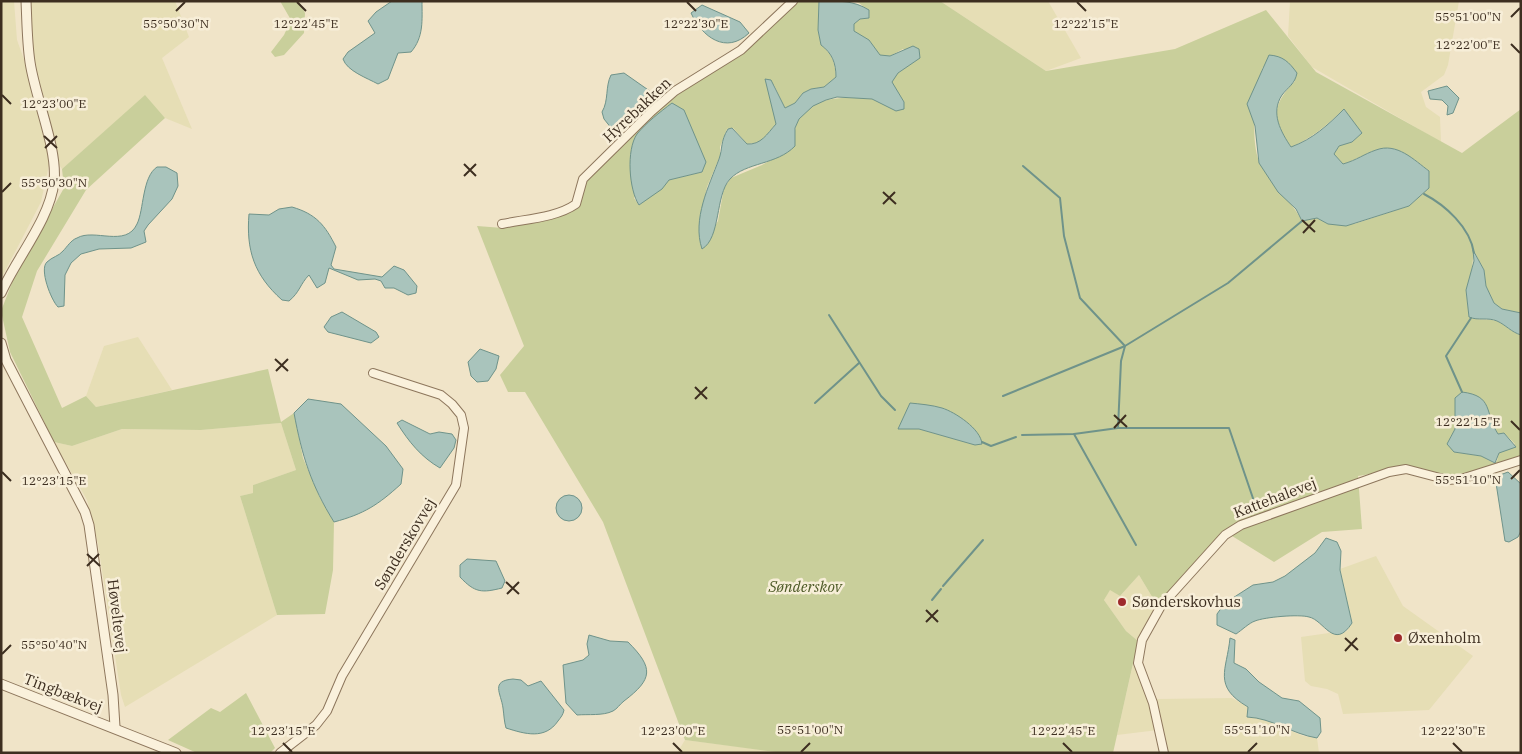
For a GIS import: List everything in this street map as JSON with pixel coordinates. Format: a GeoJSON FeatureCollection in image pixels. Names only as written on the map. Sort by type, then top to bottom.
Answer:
{"type":"FeatureCollection","features":[{"type":"Feature","properties":{"kind":"street"},"geometry":{"type":"LineString","coordinates":[[1,293],[46,209],[54,182],[54,164],[30,63],[26,1]]}},
{"type":"Feature","properties":{"kind":"street","name":"Hyrebakken"},"geometry":{"type":"LineString","coordinates":[[502,224],[560,211],[576,204],[583,179],[652,111],[674,91],[741,50],[793,1]]}},
{"type":"Feature","properties":{"kind":"street","name":"Høveltevej"},"geometry":{"type":"LineString","coordinates":[[1,343],[6,360],[85,512],[89,525],[113,695],[115,727]]}},
{"type":"Feature","properties":{"kind":"street","name":"Sønderskovvej"},"geometry":{"type":"LineString","coordinates":[[280,753],[316,725],[328,711],[342,676],[456,485],[464,428],[461,415],[441,395],[373,373]]}},
{"type":"Feature","properties":{"kind":"street","name":"Kattehalevej"},"geometry":{"type":"LineString","coordinates":[[1164,753],[1152,703],[1138,663],[1142,640],[1161,606],[1225,534],[1241,525],[1389,472],[1406,469],[1448,480],[1462,479],[1521,460]]}},
{"type":"Feature","properties":{"kind":"street","name":"Tingbækvej"},"geometry":{"type":"LineString","coordinates":[[1,684],[115,727]]}},
{"type":"Feature","properties":{"kind":"street"},"geometry":{"type":"LineString","coordinates":[[115,727],[176,753]]}},
{"type":"Feature","properties":{"kind":"shaded area"},"geometry":{"type":"Polygon","coordinates":[[[1,1],[14,1],[17,40],[31,79],[34,62],[30,1],[175,1],[189,37],[162,58],[192,129],[165,118],[145,96],[62,169],[56,160],[49,165],[41,202],[1,279],[1,1]]]}},
{"type":"Feature","properties":{"kind":"shaded area"},"geometry":{"type":"Polygon","coordinates":[[[940,1],[1048,1],[1081,58],[1046,71],[940,1]]]}},
{"type":"Feature","properties":{"kind":"shaded area"},"geometry":{"type":"Polygon","coordinates":[[[1290,1],[1459,1],[1448,65],[1444,75],[1421,92],[1426,107],[1440,117],[1441,142],[1312,67],[1288,36],[1290,1]]]}},
{"type":"Feature","properties":{"kind":"shaded area"},"geometry":{"type":"Polygon","coordinates":[[[138,337],[172,390],[96,407],[86,396],[104,346],[138,337]]]}},
{"type":"Feature","properties":{"kind":"shaded area"},"geometry":{"type":"Polygon","coordinates":[[[281,423],[296,470],[253,485],[253,493],[240,496],[277,615],[125,707],[121,695],[98,544],[87,500],[54,442],[72,446],[122,429],[201,430],[281,423]]]}},
{"type":"Feature","properties":{"kind":"shaded area"},"geometry":{"type":"Polygon","coordinates":[[[1376,556],[1403,606],[1473,656],[1429,710],[1343,714],[1338,694],[1327,689],[1311,686],[1305,681],[1301,637],[1329,633],[1338,634],[1347,631],[1352,623],[1340,569],[1376,556]]]}},
{"type":"Feature","properties":{"kind":"shaded area"},"geometry":{"type":"Polygon","coordinates":[[[1139,575],[1157,605],[1138,641],[1126,631],[1104,600],[1110,589],[1120,596],[1139,575]]]}},
{"type":"Feature","properties":{"kind":"shaded area"},"geometry":{"type":"Polygon","coordinates":[[[1133,664],[1157,699],[1232,698],[1248,707],[1247,717],[1262,718],[1303,736],[1317,738],[1319,753],[1165,753],[1158,730],[1117,735],[1133,664]]]}},
{"type":"Feature","properties":{"kind":"shaded area"},"geometry":{"type":"Polygon","coordinates":[[[685,740],[780,752],[677,753],[685,740]]]}},
{"type":"Feature","properties":{"kind":"green space"},"geometry":{"type":"Polygon","coordinates":[[[280,1],[299,1],[305,13],[304,33],[284,55],[275,57],[271,52],[284,35],[291,20],[280,1]]]}},
{"type":"Feature","properties":{"kind":"green space","name":"Sønderskov"},"geometry":{"type":"Polygon","coordinates":[[[796,1],[819,1],[818,30],[821,45],[828,51],[832,59],[836,77],[824,87],[811,89],[803,93],[795,103],[785,108],[774,85],[776,124],[761,142],[747,144],[733,128],[727,129],[720,147],[720,156],[707,187],[701,214],[713,229],[718,221],[724,188],[731,178],[762,165],[795,146],[796,126],[803,113],[814,105],[827,100],[843,98],[904,102],[891,82],[898,73],[919,58],[903,49],[890,56],[880,56],[869,40],[854,32],[854,24],[860,19],[869,18],[869,11],[853,1],[940,1],[1046,71],[1175,49],[1266,10],[1316,72],[1462,153],[1521,109],[1521,313],[1502,309],[1494,303],[1486,286],[1484,270],[1474,251],[1471,275],[1466,290],[1469,317],[1497,321],[1521,335],[1521,456],[1453,478],[1415,467],[1358,476],[1362,529],[1322,532],[1274,562],[1224,531],[1157,605],[1139,575],[1120,596],[1110,590],[1104,600],[1126,631],[1138,641],[1113,753],[783,753],[685,740],[603,522],[525,392],[508,392],[500,375],[524,346],[477,226],[503,228],[577,205],[586,178],[660,107],[683,88],[758,40],[796,1]],[[1263,67],[1254,116],[1257,156],[1266,173],[1293,206],[1302,221],[1317,218],[1328,224],[1354,224],[1409,206],[1429,188],[1429,171],[1411,157],[1391,148],[1376,150],[1343,164],[1334,154],[1339,146],[1352,142],[1362,133],[1344,109],[1319,131],[1291,147],[1280,128],[1277,113],[1278,105],[1295,81],[1263,67]],[[684,110],[634,198],[639,205],[669,180],[702,172],[684,110]],[[1455,405],[1455,429],[1450,438],[1454,452],[1481,456],[1494,463],[1497,461],[1499,453],[1515,444],[1504,433],[1498,434],[1492,424],[1455,405]],[[903,420],[899,429],[919,429],[975,445],[903,420]]]}},
{"type":"Feature","properties":{"kind":"green space"},"geometry":{"type":"Polygon","coordinates":[[[145,95],[165,118],[86,190],[37,271],[22,317],[62,408],[86,396],[96,407],[268,369],[281,422],[294,413],[303,458],[320,498],[334,522],[333,570],[325,614],[277,615],[240,496],[253,493],[253,485],[296,470],[281,423],[201,430],[122,429],[72,446],[54,442],[10,352],[1,311],[15,275],[64,188],[62,169],[145,95]]]}},
{"type":"Feature","properties":{"kind":"green space"},"geometry":{"type":"Polygon","coordinates":[[[246,693],[275,748],[270,753],[197,753],[168,740],[211,708],[220,712],[246,693]]]}},
{"type":"Feature","properties":{"kind":"water"},"geometry":{"type":"Polygon","coordinates":[[[392,1],[422,1],[420,34],[411,52],[398,53],[388,79],[378,84],[353,71],[343,59],[348,52],[375,33],[368,21],[376,12],[392,1]]]}},
{"type":"Feature","properties":{"kind":"water"},"geometry":{"type":"Polygon","coordinates":[[[819,1],[851,3],[869,10],[869,18],[860,19],[854,24],[854,31],[869,40],[880,55],[890,56],[913,46],[919,49],[920,58],[898,73],[892,82],[904,102],[904,109],[896,111],[872,99],[837,97],[813,106],[799,119],[795,128],[795,146],[779,157],[744,169],[730,179],[722,195],[712,236],[702,249],[699,238],[700,214],[728,129],[732,128],[747,144],[752,144],[760,141],[776,124],[765,79],[771,80],[785,108],[795,103],[803,93],[811,89],[824,87],[836,77],[833,59],[821,45],[818,30],[819,1]]]}},
{"type":"Feature","properties":{"kind":"water"},"geometry":{"type":"Polygon","coordinates":[[[702,5],[740,22],[749,33],[732,43],[723,43],[708,36],[691,13],[702,5]]]}},
{"type":"Feature","properties":{"kind":"water"},"geometry":{"type":"Polygon","coordinates":[[[1269,55],[1285,60],[1297,73],[1293,83],[1282,95],[1277,109],[1278,122],[1291,147],[1320,131],[1344,109],[1362,133],[1352,142],[1339,146],[1334,154],[1343,164],[1376,150],[1391,148],[1405,153],[1429,171],[1429,188],[1409,206],[1346,226],[1328,224],[1317,218],[1302,221],[1296,209],[1278,192],[1259,163],[1255,126],[1247,104],[1269,55]]]}},
{"type":"Feature","properties":{"kind":"water"},"geometry":{"type":"Polygon","coordinates":[[[624,73],[654,94],[658,101],[640,119],[629,114],[624,115],[619,125],[612,129],[604,119],[602,112],[606,103],[608,84],[611,75],[624,73]]]}},
{"type":"Feature","properties":{"kind":"water"},"geometry":{"type":"Polygon","coordinates":[[[1447,86],[1459,98],[1453,113],[1447,115],[1448,106],[1442,100],[1430,99],[1428,91],[1447,86]]]}},
{"type":"Feature","properties":{"kind":"water"},"geometry":{"type":"Polygon","coordinates":[[[672,103],[684,110],[706,162],[702,172],[669,180],[662,189],[639,205],[631,180],[631,150],[637,134],[672,103]]]}},
{"type":"Feature","properties":{"kind":"water"},"geometry":{"type":"Polygon","coordinates":[[[157,167],[166,167],[177,173],[178,186],[172,199],[144,231],[146,242],[131,248],[99,249],[81,254],[71,263],[65,275],[64,306],[58,307],[49,292],[45,277],[44,271],[47,262],[61,253],[77,238],[92,235],[118,236],[132,231],[139,218],[149,178],[157,167]]]}},
{"type":"Feature","properties":{"kind":"water"},"geometry":{"type":"Polygon","coordinates":[[[292,207],[314,217],[328,232],[336,247],[331,265],[334,269],[382,277],[394,266],[404,270],[417,286],[416,293],[408,295],[394,288],[385,288],[381,281],[375,279],[358,280],[329,268],[325,283],[317,288],[309,275],[293,298],[289,301],[282,300],[272,291],[258,271],[254,261],[249,239],[249,214],[269,215],[279,209],[292,207]]]}},
{"type":"Feature","properties":{"kind":"water"},"geometry":{"type":"Polygon","coordinates":[[[1473,250],[1484,270],[1486,286],[1494,303],[1502,309],[1521,313],[1521,335],[1497,321],[1469,317],[1466,290],[1474,261],[1473,250]]]}},
{"type":"Feature","properties":{"kind":"water"},"geometry":{"type":"Polygon","coordinates":[[[342,312],[376,332],[379,337],[371,343],[328,332],[324,327],[331,317],[342,312]]]}},
{"type":"Feature","properties":{"kind":"water"},"geometry":{"type":"Polygon","coordinates":[[[480,349],[499,356],[496,369],[488,381],[477,382],[471,376],[468,362],[480,349]]]}},
{"type":"Feature","properties":{"kind":"water"},"geometry":{"type":"Polygon","coordinates":[[[1462,392],[1472,394],[1484,401],[1498,434],[1504,433],[1516,447],[1499,453],[1495,463],[1481,456],[1454,452],[1447,444],[1455,429],[1455,398],[1462,392]]]}},
{"type":"Feature","properties":{"kind":"water"},"geometry":{"type":"Polygon","coordinates":[[[308,399],[341,404],[386,446],[403,469],[401,484],[370,508],[354,516],[334,522],[313,483],[297,429],[294,413],[308,399]]]}},
{"type":"Feature","properties":{"kind":"water"},"geometry":{"type":"Polygon","coordinates":[[[910,403],[938,407],[954,413],[972,427],[981,438],[982,444],[975,445],[919,429],[898,429],[910,403]]]}},
{"type":"Feature","properties":{"kind":"water"},"geometry":{"type":"Polygon","coordinates":[[[402,420],[430,434],[439,432],[452,434],[456,440],[454,448],[440,468],[421,454],[411,443],[397,423],[402,420]]]}},
{"type":"Feature","properties":{"kind":"water"},"geometry":{"type":"Polygon","coordinates":[[[1508,472],[1521,484],[1521,531],[1518,537],[1509,542],[1505,541],[1496,483],[1500,475],[1508,472]]]}},
{"type":"Feature","properties":{"kind":"water"},"geometry":{"type":"Polygon","coordinates":[[[569,495],[578,499],[582,508],[578,517],[569,521],[560,517],[556,508],[560,499],[569,495]]]}},
{"type":"Feature","properties":{"kind":"water"},"geometry":{"type":"Polygon","coordinates":[[[1326,538],[1337,542],[1341,551],[1340,570],[1352,623],[1346,631],[1334,634],[1314,619],[1298,616],[1282,616],[1255,621],[1236,634],[1217,625],[1217,614],[1225,603],[1253,585],[1273,582],[1285,576],[1315,553],[1326,538]]]}},
{"type":"Feature","properties":{"kind":"water"},"geometry":{"type":"Polygon","coordinates":[[[467,559],[496,561],[505,581],[502,588],[484,591],[475,589],[465,582],[460,577],[460,565],[467,559]]]}},
{"type":"Feature","properties":{"kind":"water"},"geometry":{"type":"Polygon","coordinates":[[[589,635],[610,641],[628,642],[642,659],[647,673],[641,686],[613,711],[600,714],[577,715],[566,703],[563,665],[583,660],[589,655],[587,644],[589,635]]]}},
{"type":"Feature","properties":{"kind":"water"},"geometry":{"type":"Polygon","coordinates":[[[1230,638],[1235,640],[1234,663],[1246,669],[1259,682],[1282,698],[1299,701],[1320,718],[1321,732],[1317,738],[1265,720],[1247,717],[1248,707],[1230,692],[1224,677],[1230,638]]]}},
{"type":"Feature","properties":{"kind":"water"},"geometry":{"type":"Polygon","coordinates":[[[513,679],[521,680],[528,686],[541,681],[564,710],[562,716],[553,727],[547,731],[534,734],[506,728],[499,685],[501,682],[513,679]]]}},
{"type":"Feature","properties":{"kind":"waterway"},"geometry":{"type":"LineString","coordinates":[[1022,435],[1074,434],[1118,428],[1121,361],[1125,346],[1080,298],[1064,236],[1060,198],[1023,166]]}},
{"type":"Feature","properties":{"kind":"waterway"},"geometry":{"type":"LineString","coordinates":[[1424,194],[1440,204],[1462,226],[1472,243],[1474,253]]}},
{"type":"Feature","properties":{"kind":"waterway"},"geometry":{"type":"LineString","coordinates":[[1003,396],[1125,346],[1228,283],[1302,221]]}},
{"type":"Feature","properties":{"kind":"waterway"},"geometry":{"type":"LineString","coordinates":[[829,315],[881,396],[895,410]]}},
{"type":"Feature","properties":{"kind":"waterway"},"geometry":{"type":"LineString","coordinates":[[1462,392],[1446,356],[1471,318]]}},
{"type":"Feature","properties":{"kind":"waterway"},"geometry":{"type":"LineString","coordinates":[[815,403],[859,363]]}},
{"type":"Feature","properties":{"kind":"waterway"},"geometry":{"type":"LineString","coordinates":[[1118,428],[1229,428],[1257,510]]}},
{"type":"Feature","properties":{"kind":"waterway"},"geometry":{"type":"LineString","coordinates":[[1074,434],[1136,545]]}},
{"type":"Feature","properties":{"kind":"waterway"},"geometry":{"type":"LineString","coordinates":[[982,442],[991,446],[1016,437]]}},
{"type":"Feature","properties":{"kind":"waterway"},"geometry":{"type":"LineString","coordinates":[[943,586],[983,540]]}},
{"type":"Feature","properties":{"kind":"waterway"},"geometry":{"type":"LineString","coordinates":[[932,600],[941,589]]}},
{"type":"Feature","properties":{"kind":"place","name":"Sønderskovhus"},"geometry":{"type":"Point","coordinates":[1122,602]}},
{"type":"Feature","properties":{"kind":"place","name":"Øxenholm"},"geometry":{"type":"Point","coordinates":[1398,638]}}]}
